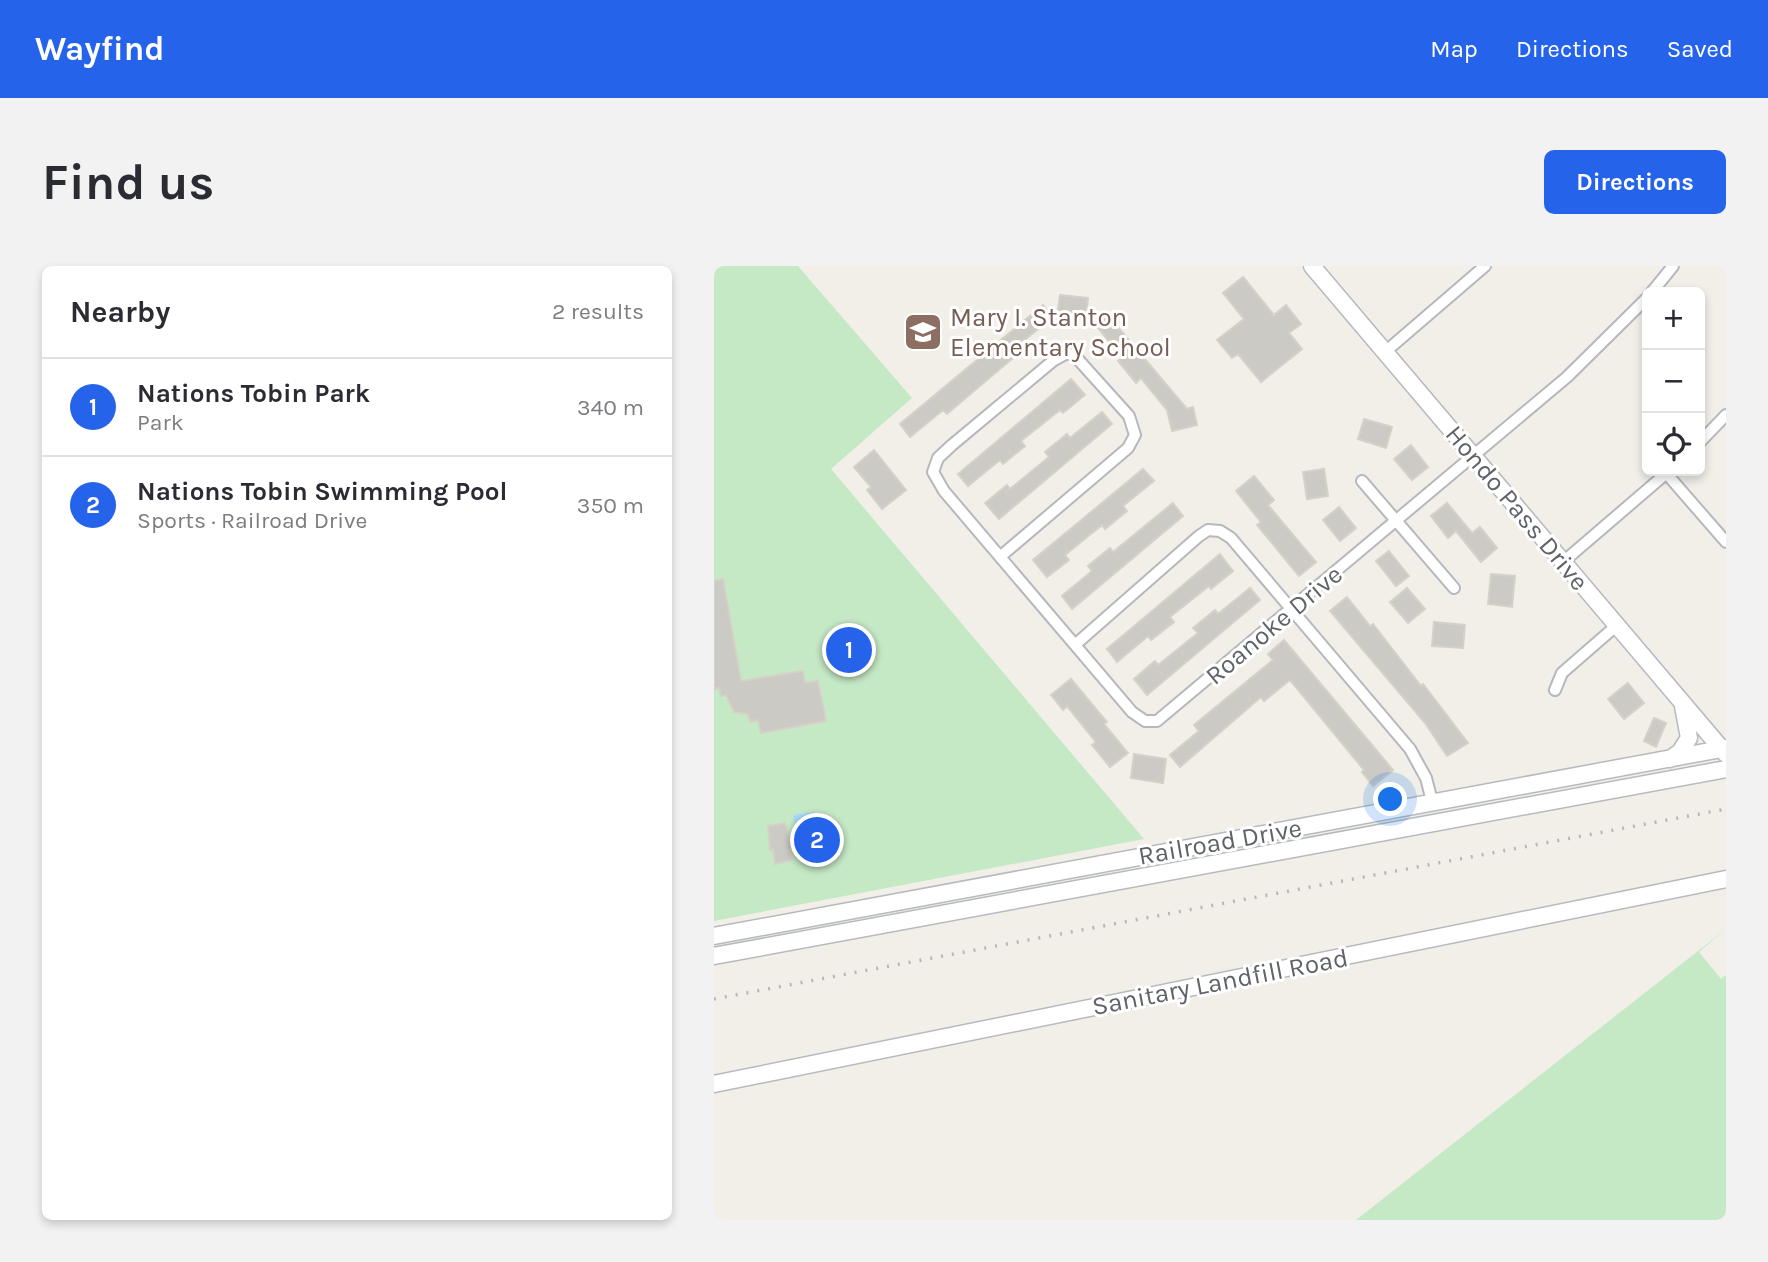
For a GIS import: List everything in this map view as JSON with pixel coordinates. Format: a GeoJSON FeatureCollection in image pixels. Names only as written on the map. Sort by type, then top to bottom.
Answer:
{"type":"FeatureCollection","features":[{"type":"Feature","properties":{"kind":"main road","name":"Hondo Pass Drive"},"geometry":{"type":"LineString","coordinates":[[1312,266],[1725,751]]}},
{"type":"Feature","properties":{"kind":"main road"},"geometry":{"type":"LineString","coordinates":[[1670,759],[1680,752],[1689,738],[1683,704]]}},
{"type":"Feature","properties":{"kind":"main road","name":"Railroad Drive"},"geometry":{"type":"LineString","coordinates":[[714,936],[1432,801],[1725,751]]}},
{"type":"Feature","properties":{"kind":"main road","name":"Railroad Drive"},"geometry":{"type":"LineString","coordinates":[[714,957],[1726,769]]}},
{"type":"Feature","properties":{"kind":"main road","name":"Sanitary Landfill Road"},"geometry":{"type":"LineString","coordinates":[[714,1084],[1726,879]]}},
{"type":"Feature","properties":{"kind":"main road"},"geometry":{"type":"LineString","coordinates":[[999,883],[1004,902]]}},
{"type":"Feature","properties":{"kind":"street"},"geometry":{"type":"LineString","coordinates":[[1385,352],[1485,266]]}},
{"type":"Feature","properties":{"kind":"street"},"geometry":{"type":"LineString","coordinates":[[1656,287],[1672,266]]}},
{"type":"Feature","properties":{"kind":"street","name":"Roanoke Drive"},"geometry":{"type":"LineString","coordinates":[[1001,556],[1128,448],[1135,435],[1129,416],[1083,361],[1067,353],[1054,359],[952,445],[933,467],[935,477],[944,491],[1132,712],[1153,722],[1175,708],[1474,457],[1608,340],[1642,303]]}},
{"type":"Feature","properties":{"kind":"street"},"geometry":{"type":"LineString","coordinates":[[1705,437],[1726,415]]}},
{"type":"Feature","properties":{"kind":"street"},"geometry":{"type":"LineString","coordinates":[[1563,562],[1662,476]]}},
{"type":"Feature","properties":{"kind":"street"},"geometry":{"type":"LineString","coordinates":[[1670,476],[1726,542]]}},
{"type":"Feature","properties":{"kind":"street"},"geometry":{"type":"LineString","coordinates":[[1362,481],[1454,588]]}},
{"type":"Feature","properties":{"kind":"street"},"geometry":{"type":"LineString","coordinates":[[1076,644],[1208,530],[1220,531],[1231,538],[1410,749],[1426,778],[1432,801]]}},
{"type":"Feature","properties":{"kind":"street"},"geometry":{"type":"LineString","coordinates":[[1555,690],[1562,673],[1616,626]]}},
{"type":"Feature","properties":{"kind":"green space"},"geometry":{"type":"Polygon","coordinates":[[[714,266],[798,266],[912,398],[831,469],[1144,839],[714,921],[714,266]]]}},
{"type":"Feature","properties":{"kind":"green space"},"geometry":{"type":"Polygon","coordinates":[[[1726,929],[1699,952],[1721,979],[1726,975],[1726,1220],[1356,1220],[1726,929]]]}},
{"type":"Feature","properties":{"kind":"water"},"geometry":{"type":"Polygon","coordinates":[[[814,812],[818,832],[834,829],[838,849],[801,856],[793,815],[814,812]]]}},
{"type":"Feature","properties":{"kind":"building"},"geometry":{"type":"Polygon","coordinates":[[[1243,277],[1274,315],[1286,305],[1301,324],[1289,333],[1302,349],[1261,382],[1238,354],[1232,358],[1217,340],[1244,319],[1223,293],[1243,277]]]}},
{"type":"Feature","properties":{"kind":"building"},"geometry":{"type":"Polygon","coordinates":[[[1060,295],[1088,298],[1086,319],[1057,316],[1060,295]]]}},
{"type":"Feature","properties":{"kind":"building"},"geometry":{"type":"Polygon","coordinates":[[[1043,305],[1053,317],[1022,342],[1026,347],[947,414],[943,410],[910,437],[900,424],[1043,305]]]}},
{"type":"Feature","properties":{"kind":"building"},"geometry":{"type":"Polygon","coordinates":[[[1106,313],[1187,409],[1193,407],[1197,425],[1172,431],[1167,410],[1141,378],[1136,383],[1118,361],[1122,358],[1094,323],[1106,313]]]}},
{"type":"Feature","properties":{"kind":"building"},"geometry":{"type":"Polygon","coordinates":[[[1071,379],[1085,395],[1063,413],[1060,410],[1021,441],[1025,446],[1003,464],[1000,460],[968,486],[958,474],[1071,379]]]}},
{"type":"Feature","properties":{"kind":"building"},"geometry":{"type":"Polygon","coordinates":[[[1102,412],[1112,424],[999,519],[985,503],[1007,485],[1010,489],[1049,457],[1045,452],[1067,434],[1070,438],[1102,412]]]}},
{"type":"Feature","properties":{"kind":"building"},"geometry":{"type":"Polygon","coordinates":[[[1364,419],[1392,427],[1386,448],[1358,439],[1364,419]]]}},
{"type":"Feature","properties":{"kind":"building"},"geometry":{"type":"Polygon","coordinates":[[[1411,445],[1428,467],[1412,480],[1394,459],[1411,445]]]}},
{"type":"Feature","properties":{"kind":"building"},"geometry":{"type":"Polygon","coordinates":[[[874,450],[906,490],[882,509],[867,490],[871,487],[854,467],[874,450]]]}},
{"type":"Feature","properties":{"kind":"building"},"geometry":{"type":"Polygon","coordinates":[[[1143,469],[1154,481],[1123,506],[1127,511],[1105,529],[1102,525],[1065,555],[1069,560],[1047,577],[1033,560],[1143,469]]]}},
{"type":"Feature","properties":{"kind":"building"},"geometry":{"type":"Polygon","coordinates":[[[1324,469],[1328,496],[1307,499],[1303,472],[1324,469]]]}},
{"type":"Feature","properties":{"kind":"building"},"geometry":{"type":"Polygon","coordinates":[[[1254,476],[1274,500],[1268,505],[1316,562],[1299,576],[1257,525],[1261,522],[1236,491],[1254,476]]]}},
{"type":"Feature","properties":{"kind":"building"},"geometry":{"type":"Polygon","coordinates":[[[1173,503],[1183,516],[1072,609],[1062,596],[1092,571],[1088,566],[1110,548],[1113,552],[1173,503]]]}},
{"type":"Feature","properties":{"kind":"building"},"geometry":{"type":"Polygon","coordinates":[[[1447,503],[1472,533],[1480,527],[1497,548],[1481,562],[1456,531],[1448,538],[1431,516],[1447,503]]]}},
{"type":"Feature","properties":{"kind":"building"},"geometry":{"type":"Polygon","coordinates":[[[1339,507],[1356,528],[1340,541],[1323,520],[1339,507]]]}},
{"type":"Feature","properties":{"kind":"building"},"geometry":{"type":"Polygon","coordinates":[[[1389,551],[1409,576],[1396,586],[1376,561],[1389,551]]]}},
{"type":"Feature","properties":{"kind":"building"},"geometry":{"type":"Polygon","coordinates":[[[1220,554],[1233,571],[1170,617],[1174,622],[1151,640],[1148,636],[1117,662],[1107,649],[1220,554]]]}},
{"type":"Feature","properties":{"kind":"building"},"geometry":{"type":"Polygon","coordinates":[[[1491,574],[1515,576],[1512,607],[1488,604],[1491,574]]]}},
{"type":"Feature","properties":{"kind":"building"},"geometry":{"type":"Polygon","coordinates":[[[723,579],[741,681],[803,671],[805,683],[818,681],[826,721],[761,733],[758,720],[750,722],[748,714],[734,712],[726,695],[721,696],[719,688],[714,689],[714,581],[723,579]]]}},
{"type":"Feature","properties":{"kind":"building"},"geometry":{"type":"Polygon","coordinates":[[[1250,588],[1260,600],[1147,695],[1134,679],[1155,661],[1158,665],[1198,633],[1193,628],[1215,610],[1218,614],[1250,588]]]}},
{"type":"Feature","properties":{"kind":"building"},"geometry":{"type":"Polygon","coordinates":[[[1407,588],[1425,609],[1408,623],[1390,602],[1407,588]]]}},
{"type":"Feature","properties":{"kind":"building"},"geometry":{"type":"Polygon","coordinates":[[[1347,597],[1370,626],[1373,624],[1421,686],[1423,684],[1468,743],[1447,756],[1425,723],[1330,611],[1347,597]]]}},
{"type":"Feature","properties":{"kind":"building"},"geometry":{"type":"Polygon","coordinates":[[[1434,622],[1465,625],[1463,648],[1432,646],[1434,622]]]}},
{"type":"Feature","properties":{"kind":"building"},"geometry":{"type":"Polygon","coordinates":[[[1284,640],[1393,770],[1373,786],[1362,772],[1364,770],[1290,680],[1264,701],[1261,697],[1180,767],[1170,755],[1199,731],[1194,725],[1273,660],[1268,654],[1284,640]]]}},
{"type":"Feature","properties":{"kind":"building"},"geometry":{"type":"Polygon","coordinates":[[[1071,679],[1107,722],[1104,724],[1128,753],[1110,767],[1092,745],[1096,742],[1067,706],[1063,710],[1051,695],[1071,679]]]}},
{"type":"Feature","properties":{"kind":"building"},"geometry":{"type":"Polygon","coordinates":[[[1628,683],[1644,703],[1624,719],[1608,699],[1628,683]]]}},
{"type":"Feature","properties":{"kind":"building"},"geometry":{"type":"Polygon","coordinates":[[[1654,718],[1666,723],[1656,747],[1644,741],[1654,718]]]}},
{"type":"Feature","properties":{"kind":"building"},"geometry":{"type":"Polygon","coordinates":[[[1134,754],[1166,759],[1163,783],[1131,778],[1134,754]]]}},
{"type":"Feature","properties":{"kind":"building"},"geometry":{"type":"Polygon","coordinates":[[[785,823],[792,848],[792,860],[775,864],[773,849],[770,850],[768,826],[785,823]]]}},
{"type":"Feature","properties":{"kind":"railway"},"geometry":{"type":"LineString","coordinates":[[714,999],[1726,809]]}},
{"type":"Feature","properties":{"kind":"place","name":"Mary I. Stanton Elementary School"},"geometry":{"type":"Point","coordinates":[923,332]}},
{"type":"Feature","properties":{"kind":"place","name":"Nations Tobin Park"},"geometry":{"type":"Point","coordinates":[849,650]}},
{"type":"Feature","properties":{"kind":"place","name":"Nations Tobin Swimming Pool"},"geometry":{"type":"Point","coordinates":[817,840]}}]}
